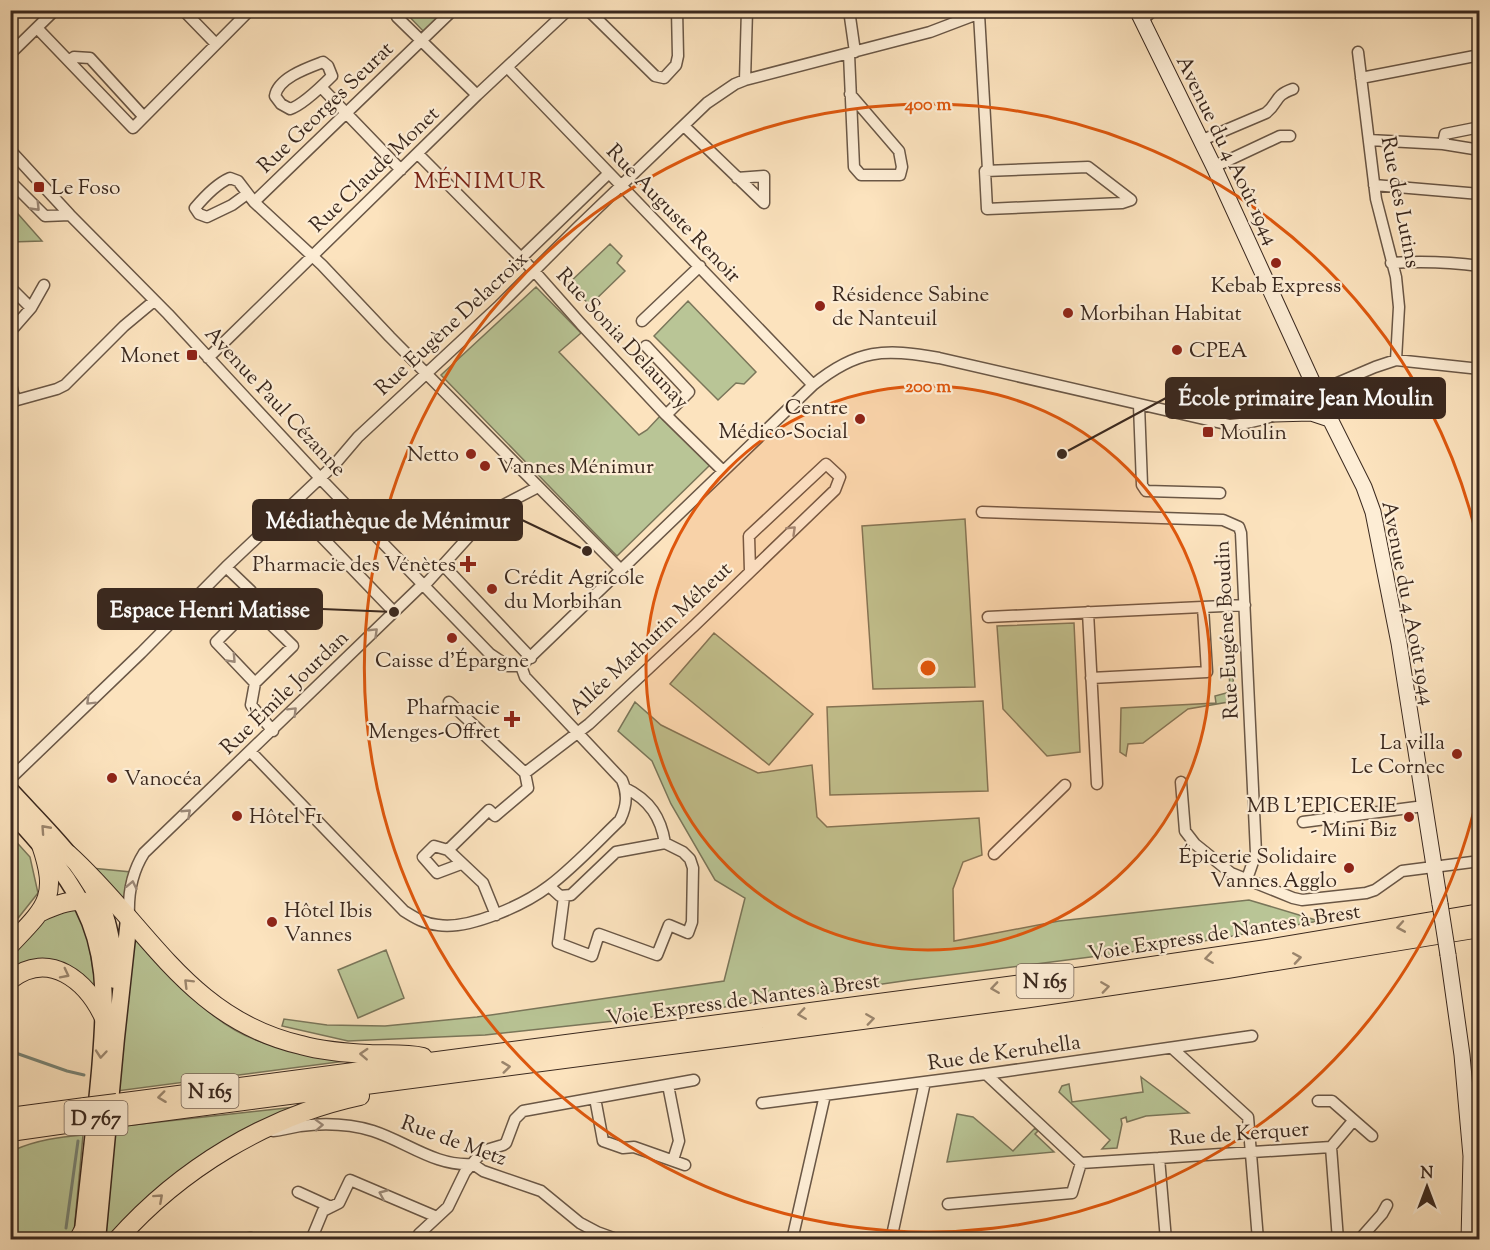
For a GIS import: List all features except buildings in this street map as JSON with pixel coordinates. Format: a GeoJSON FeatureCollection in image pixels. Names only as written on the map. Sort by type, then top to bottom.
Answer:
{"type":"FeatureCollection","features":[{"type":"Feature","properties":{"kind":"highway"},"geometry":{"type":"LineString","coordinates":[[40,845],[46,861],[49,882],[41,912]]}},
{"type":"Feature","properties":{"kind":"highway"},"geometry":{"type":"LineString","coordinates":[[68,854],[85,869],[174,969],[212,1004],[243,1025],[318,1049],[371,1054],[407,1054],[446,1067],[435,1084],[373,1093],[324,1106],[261,1131],[231,1147],[178,1182],[155,1201],[117,1239]]}},
{"type":"Feature","properties":{"kind":"highway"},"geometry":{"type":"LineString","coordinates":[[10,945],[41,912],[56,905],[80,901],[92,905],[106,923]]}},
{"type":"Feature","properties":{"kind":"highway","name":"Voie Express de Nantes à Brest"},"geometry":{"type":"LineString","coordinates":[[10,1132],[68,1124],[116,1111],[446,1067],[1137,968],[1301,944],[1479,913]]}},
{"type":"Feature","properties":{"kind":"highway","name":"Voie Express de Nantes à Brest"},"geometry":{"type":"LineString","coordinates":[[446,1067],[1123,985],[1479,928]]}},
{"type":"Feature","properties":{"kind":"highway"},"geometry":{"type":"LineString","coordinates":[[10,980],[28,970],[45,968],[62,972],[80,983],[104,1018]]}},
{"type":"Feature","properties":{"kind":"highway","name":"Voie Express de Nantes à Brest"},"geometry":{"type":"LineString","coordinates":[[14,1114],[85,1107],[116,1111]]}},
{"type":"Feature","properties":{"kind":"highway"},"geometry":{"type":"LineString","coordinates":[[10,1145],[51,1133],[68,1124]]}},
{"type":"Feature","properties":{"kind":"main road","name":"D 767"},"geometry":{"type":"LineString","coordinates":[[10,790],[68,854],[99,900],[111,942],[115,975],[116,1038],[85,1237]]}},
{"type":"Feature","properties":{"kind":"main road","name":"D 767"},"geometry":{"type":"LineString","coordinates":[[10,812],[73,887],[90,922],[100,958],[104,1018],[85,1237]]}},
{"type":"Feature","properties":{"kind":"main road"},"geometry":{"type":"LineString","coordinates":[[116,1038],[129,919]]}},
{"type":"Feature","properties":{"kind":"street"},"geometry":{"type":"LineString","coordinates":[[10,54],[56,10]]}},
{"type":"Feature","properties":{"kind":"street"},"geometry":{"type":"LineString","coordinates":[[38,29],[133,128],[250,10]]}},
{"type":"Feature","properties":{"kind":"street"},"geometry":{"type":"LineString","coordinates":[[395,10],[397,17],[477,95]]}},
{"type":"Feature","properties":{"kind":"street","name":"Rue Georges Seurat"},"geometry":{"type":"LineString","coordinates":[[312,257],[250,198],[346,114],[453,10]]}},
{"type":"Feature","properties":{"kind":"street","name":"Rue Claude Monet"},"geometry":{"type":"LineString","coordinates":[[208,358],[477,95],[568,10]]}},
{"type":"Feature","properties":{"kind":"street"},"geometry":{"type":"LineString","coordinates":[[588,10],[655,76],[664,78],[676,65],[678,56],[677,10]]}},
{"type":"Feature","properties":{"kind":"street"},"geometry":{"type":"LineString","coordinates":[[745,80],[747,10]]}},
{"type":"Feature","properties":{"kind":"street"},"geometry":{"type":"LineString","coordinates":[[849,10],[852,53],[850,94],[854,166],[861,176],[900,175],[902,166],[899,151],[850,94]]}},
{"type":"Feature","properties":{"kind":"street"},"geometry":{"type":"LineString","coordinates":[[186,11],[216,44]]}},
{"type":"Feature","properties":{"kind":"street"},"geometry":{"type":"LineString","coordinates":[[983,12],[987,209],[1122,203],[1131,200],[1088,166],[988,170]]}},
{"type":"Feature","properties":{"kind":"street","name":"Rue Eugène Delacroix"},"geometry":{"type":"LineString","coordinates":[[10,779],[226,567],[321,478],[358,437],[535,272],[707,103],[745,80],[930,32],[983,12]]}},
{"type":"Feature","properties":{"kind":"street","name":"Avenue du 4 Août 1944"},"geometry":{"type":"LineString","coordinates":[[1144,14],[1200,141],[1319,389],[1329,418],[1364,487],[1373,512],[1399,643],[1460,1035],[1475,1155],[1469,1239]]}},
{"type":"Feature","properties":{"kind":"street","name":"Rue des Lutins"},"geometry":{"type":"LineString","coordinates":[[1358,52],[1374,185],[1396,277],[1399,307],[1396,360]]}},
{"type":"Feature","properties":{"kind":"street"},"geometry":{"type":"LineString","coordinates":[[1361,78],[1479,55]]}},
{"type":"Feature","properties":{"kind":"street"},"geometry":{"type":"LineString","coordinates":[[69,61],[74,57],[90,58],[143,116]]}},
{"type":"Feature","properties":{"kind":"street"},"geometry":{"type":"LineString","coordinates":[[323,62],[328,66],[332,76],[321,87],[299,106],[290,109],[281,104],[275,96],[279,86],[308,68],[323,62]]}},
{"type":"Feature","properties":{"kind":"street","name":"Rue Auguste Renoir"},"geometry":{"type":"LineString","coordinates":[[508,68],[813,385]]}},
{"type":"Feature","properties":{"kind":"street"},"geometry":{"type":"LineString","coordinates":[[321,87],[401,170]]}},
{"type":"Feature","properties":{"kind":"street"},"geometry":{"type":"LineString","coordinates":[[1200,141],[1266,112],[1271,109],[1279,94],[1293,88]]}},
{"type":"Feature","properties":{"kind":"street"},"geometry":{"type":"LineString","coordinates":[[684,126],[737,178]]}},
{"type":"Feature","properties":{"kind":"street"},"geometry":{"type":"LineString","coordinates":[[1443,144],[1445,134],[1479,127]]}},
{"type":"Feature","properties":{"kind":"street"},"geometry":{"type":"LineString","coordinates":[[1214,167],[1280,136],[1290,136]]}},
{"type":"Feature","properties":{"kind":"street"},"geometry":{"type":"LineString","coordinates":[[1369,140],[1443,144],[1479,150]]}},
{"type":"Feature","properties":{"kind":"street","name":"Avenue Paul Cézanne"},"geometry":{"type":"LineString","coordinates":[[10,150],[490,654],[508,666],[520,666]]}},
{"type":"Feature","properties":{"kind":"street","name":"Rue Sonia Delaunay"},"geometry":{"type":"LineString","coordinates":[[418,154],[535,272],[666,415],[723,471]]}},
{"type":"Feature","properties":{"kind":"street"},"geometry":{"type":"LineString","coordinates":[[521,258],[609,173]]}},
{"type":"Feature","properties":{"kind":"street"},"geometry":{"type":"LineString","coordinates":[[10,181],[45,216],[70,215]]}},
{"type":"Feature","properties":{"kind":"street"},"geometry":{"type":"LineString","coordinates":[[1374,185],[1479,194]]}},
{"type":"Feature","properties":{"kind":"street"},"geometry":{"type":"LineString","coordinates":[[312,257],[621,570]]}},
{"type":"Feature","properties":{"kind":"street"},"geometry":{"type":"LineString","coordinates":[[1391,263],[1457,262],[1479,266]]}},
{"type":"Feature","properties":{"kind":"street"},"geometry":{"type":"LineString","coordinates":[[642,321],[700,266]]}},
{"type":"Feature","properties":{"kind":"street"},"geometry":{"type":"LineString","coordinates":[[10,332],[31,308],[44,285]]}},
{"type":"Feature","properties":{"kind":"street"},"geometry":{"type":"LineString","coordinates":[[10,287],[31,308]]}},
{"type":"Feature","properties":{"kind":"street"},"geometry":{"type":"LineString","coordinates":[[10,380],[13,401],[65,385],[124,326],[154,301]]}},
{"type":"Feature","properties":{"kind":"street"},"geometry":{"type":"LineString","coordinates":[[646,346],[689,392],[666,415]]}},
{"type":"Feature","properties":{"kind":"street"},"geometry":{"type":"LineString","coordinates":[[251,752],[404,911],[423,922],[453,927],[496,915],[549,886],[620,820],[626,802],[622,780],[525,677],[520,666],[531,658],[813,385],[840,365],[858,357],[877,353],[908,352],[996,370],[1230,425],[1256,421],[1274,414],[1319,389]]}},
{"type":"Feature","properties":{"kind":"street"},"geometry":{"type":"LineString","coordinates":[[1240,424],[1247,418],[1396,360],[1479,369]]}},
{"type":"Feature","properties":{"kind":"street"},"geometry":{"type":"LineString","coordinates":[[1139,405],[1142,485],[1146,491],[1220,493]]}},
{"type":"Feature","properties":{"kind":"street"},"geometry":{"type":"LineString","coordinates":[[1274,414],[1300,412],[1329,418]]}},
{"type":"Feature","properties":{"kind":"street","name":"Allée Mathurin Méheut"},"geometry":{"type":"LineString","coordinates":[[525,773],[589,724],[695,625],[835,490],[840,477],[826,464],[749,536],[750,571]]}},
{"type":"Feature","properties":{"kind":"street","name":"Rue Émile Jourdan"},"geometry":{"type":"LineString","coordinates":[[129,919],[131,884],[144,853],[444,566],[492,511],[538,487]]}},
{"type":"Feature","properties":{"kind":"street"},"geometry":{"type":"LineString","coordinates":[[292,506],[394,612]]}},
{"type":"Feature","properties":{"kind":"street","name":"Rue Eugéne Boudin"},"geometry":{"type":"LineString","coordinates":[[982,512],[1223,520],[1239,527],[1245,605],[1256,853],[1247,879]]}},
{"type":"Feature","properties":{"kind":"street"},"geometry":{"type":"LineString","coordinates":[[444,566],[531,658]]}},
{"type":"Feature","properties":{"kind":"street"},"geometry":{"type":"LineString","coordinates":[[226,567],[251,591],[252,606],[293,646],[255,683],[250,705],[273,731]]}},
{"type":"Feature","properties":{"kind":"street"},"geometry":{"type":"LineString","coordinates":[[988,617],[1245,605]]}},
{"type":"Feature","properties":{"kind":"street"},"geometry":{"type":"LineString","coordinates":[[252,606],[216,642],[255,683]]}},
{"type":"Feature","properties":{"kind":"street"},"geometry":{"type":"LineString","coordinates":[[1091,678],[1207,672],[1203,607]]}},
{"type":"Feature","properties":{"kind":"street"},"geometry":{"type":"LineString","coordinates":[[1088,612],[1096,784]]}},
{"type":"Feature","properties":{"kind":"street"},"geometry":{"type":"LineString","coordinates":[[448,850],[489,810],[495,816],[528,788],[525,773],[449,702]]}},
{"type":"Feature","properties":{"kind":"street"},"geometry":{"type":"LineString","coordinates":[[1181,782],[1185,831],[1195,844],[1231,873],[1293,898],[1302,900],[1366,893],[1375,890],[1402,871],[1479,861]]}},
{"type":"Feature","properties":{"kind":"street"},"geometry":{"type":"LineString","coordinates":[[994,854],[1065,786]]}},
{"type":"Feature","properties":{"kind":"street"},"geometry":{"type":"LineString","coordinates":[[625,788],[637,794],[658,816],[665,843]]}},
{"type":"Feature","properties":{"kind":"street"},"geometry":{"type":"LineString","coordinates":[[1303,822],[1424,806]]}},
{"type":"Feature","properties":{"kind":"street"},"geometry":{"type":"LineString","coordinates":[[549,886],[564,897],[571,896],[616,852],[665,843],[683,852],[690,859],[693,868],[692,922],[688,933],[669,925],[657,955],[599,934],[592,956],[558,943],[564,897]]}},
{"type":"Feature","properties":{"kind":"street"},"geometry":{"type":"LineString","coordinates":[[461,864],[437,873],[423,856],[434,846],[448,850],[483,883],[496,915]]}},
{"type":"Feature","properties":{"kind":"street","name":"Rue de Keruhella"},"geometry":{"type":"LineString","coordinates":[[762,1103],[1252,1036]]}},
{"type":"Feature","properties":{"kind":"street"},"geometry":{"type":"LineString","coordinates":[[1172,1048],[1248,1117],[1258,1239]]}},
{"type":"Feature","properties":{"kind":"street"},"geometry":{"type":"LineString","coordinates":[[986,1074],[1081,1163],[1160,1158]]}},
{"type":"Feature","properties":{"kind":"street"},"geometry":{"type":"LineString","coordinates":[[417,1239],[419,1234],[448,1207],[465,1172],[483,1151],[506,1143],[515,1119],[523,1111],[694,1080]]}},
{"type":"Feature","properties":{"kind":"street"},"geometry":{"type":"LineString","coordinates":[[891,1239],[925,1082]]}},
{"type":"Feature","properties":{"kind":"street"},"geometry":{"type":"LineString","coordinates":[[668,1085],[679,1141],[673,1160]]}},
{"type":"Feature","properties":{"kind":"street"},"geometry":{"type":"LineString","coordinates":[[792,1239],[825,1095]]}},
{"type":"Feature","properties":{"kind":"street"},"geometry":{"type":"LineString","coordinates":[[595,1098],[603,1141],[623,1148],[634,1147],[684,1165]]}},
{"type":"Feature","properties":{"kind":"street","name":"Rue de Kerquer"},"geometry":{"type":"LineString","coordinates":[[1318,1101],[1332,1101],[1372,1136]]}},
{"type":"Feature","properties":{"kind":"street","name":"Rue de Kerquer"},"geometry":{"type":"LineString","coordinates":[[1338,1239],[1331,1147],[1353,1121]]}},
{"type":"Feature","properties":{"kind":"street","name":"Rue de Metz"},"geometry":{"type":"LineString","coordinates":[[261,1131],[303,1126],[343,1125],[384,1135],[444,1161],[461,1165],[473,1164],[483,1172],[542,1191],[580,1223],[597,1232],[619,1239]]}},
{"type":"Feature","properties":{"kind":"street","name":"Rue de Kerquer"},"geometry":{"type":"LineString","coordinates":[[1166,1239],[1160,1158],[1331,1147]]}},
{"type":"Feature","properties":{"kind":"street"},"geometry":{"type":"LineString","coordinates":[[948,1204],[1072,1193],[1081,1163]]}},
{"type":"Feature","properties":{"kind":"street"},"geometry":{"type":"LineString","coordinates":[[311,1239],[323,1210],[339,1203],[350,1180],[437,1217]]}},
{"type":"Feature","properties":{"kind":"street"},"geometry":{"type":"LineString","coordinates":[[298,1192],[331,1207]]}},
{"type":"Feature","properties":{"kind":"street"},"geometry":{"type":"LineString","coordinates":[[1359,1239],[1382,1214],[1387,1205]]}},
{"type":"Feature","properties":{"kind":"street"},"geometry":{"type":"LineString","coordinates":[[236,1239],[255,1239]]}},
{"type":"Feature","properties":{"kind":"green space"},"geometry":{"type":"Polygon","coordinates":[[[403,10],[448,11],[425,33],[403,10]]]}},
{"type":"Feature","properties":{"kind":"green space"},"geometry":{"type":"Polygon","coordinates":[[[11,206],[42,241],[11,242],[11,206]]]}},
{"type":"Feature","properties":{"kind":"green space"},"geometry":{"type":"Polygon","coordinates":[[[610,244],[622,256],[617,263],[625,271],[590,305],[568,284],[610,244]]]}},
{"type":"Feature","properties":{"kind":"green space"},"geometry":{"type":"Polygon","coordinates":[[[536,287],[581,333],[559,352],[639,435],[661,415],[710,465],[617,556],[441,375],[536,287]]]}},
{"type":"Feature","properties":{"kind":"green space"},"geometry":{"type":"Polygon","coordinates":[[[688,301],[756,372],[744,384],[736,383],[718,400],[654,336],[688,301]]]}},
{"type":"Feature","properties":{"kind":"green space"},"geometry":{"type":"Polygon","coordinates":[[[965,519],[975,687],[873,689],[862,526],[965,519]]]}},
{"type":"Feature","properties":{"kind":"green space"},"geometry":{"type":"Polygon","coordinates":[[[1227,618],[1231,618],[1234,701],[1188,709],[1143,743],[1128,744],[1126,756],[1120,752],[1121,708],[1216,703],[1215,696],[1230,692],[1227,618]]]}},
{"type":"Feature","properties":{"kind":"green space"},"geometry":{"type":"Polygon","coordinates":[[[1074,623],[1080,752],[1047,756],[1003,709],[997,626],[1074,623]]]}},
{"type":"Feature","properties":{"kind":"green space"},"geometry":{"type":"Polygon","coordinates":[[[714,633],[813,714],[769,765],[670,684],[714,633]]]}},
{"type":"Feature","properties":{"kind":"green space"},"geometry":{"type":"Polygon","coordinates":[[[983,701],[988,791],[830,795],[827,707],[983,701]]]}},
{"type":"Feature","properties":{"kind":"green space"},"geometry":{"type":"Polygon","coordinates":[[[635,702],[661,725],[758,773],[812,765],[817,817],[827,827],[979,818],[982,855],[963,862],[953,889],[954,941],[1059,921],[1249,900],[1319,921],[1169,947],[910,980],[670,1015],[485,1035],[348,1041],[282,1026],[284,1019],[327,1025],[385,1026],[477,1017],[724,981],[745,898],[715,880],[671,804],[652,761],[618,731],[635,702]]]}},
{"type":"Feature","properties":{"kind":"green space"},"geometry":{"type":"Polygon","coordinates":[[[11,836],[30,857],[38,893],[11,927],[11,836]]]}},
{"type":"Feature","properties":{"kind":"green space"},"geometry":{"type":"Polygon","coordinates":[[[91,868],[131,872],[125,904],[91,868]]]}},
{"type":"Feature","properties":{"kind":"green space"},"geometry":{"type":"Polygon","coordinates":[[[75,908],[87,933],[98,998],[73,974],[11,976],[11,951],[43,918],[75,908]]]}},
{"type":"Feature","properties":{"kind":"green space"},"geometry":{"type":"Polygon","coordinates":[[[135,935],[190,995],[205,1009],[238,1032],[282,1048],[361,1059],[117,1091],[135,935]]]}},
{"type":"Feature","properties":{"kind":"green space"},"geometry":{"type":"Polygon","coordinates":[[[386,950],[404,998],[358,1018],[338,970],[386,950]]]}},
{"type":"Feature","properties":{"kind":"green space"},"geometry":{"type":"Polygon","coordinates":[[[1141,1077],[1189,1113],[1146,1116],[1127,1122],[1126,1117],[1121,1119],[1117,1148],[1102,1149],[1110,1140],[1059,1092],[1062,1086],[1069,1084],[1072,1102],[1143,1092],[1141,1077]]]}},
{"type":"Feature","properties":{"kind":"green space"},"geometry":{"type":"Polygon","coordinates":[[[304,1106],[111,1238],[101,1237],[114,1127],[304,1106]]]}},
{"type":"Feature","properties":{"kind":"green space"},"geometry":{"type":"Polygon","coordinates":[[[957,1114],[973,1117],[1013,1151],[1035,1128],[1038,1131],[1035,1134],[1054,1152],[947,1162],[957,1114]]]}},
{"type":"Feature","properties":{"kind":"green space"},"geometry":{"type":"Polygon","coordinates":[[[83,1135],[74,1232],[70,1239],[11,1239],[10,1145],[14,1150],[48,1140],[83,1135]]]}},
{"type":"Feature","properties":{"kind":"waterway"},"geometry":{"type":"LineString","coordinates":[[10,1051],[84,1075]]}},
{"type":"Feature","properties":{"kind":"waterway"},"geometry":{"type":"LineString","coordinates":[[66,1228],[78,1141]]}},
{"type":"Feature","properties":{"kind":"place","name":"Le Foso"},"geometry":{"type":"Point","coordinates":[39,187]}},
{"type":"Feature","properties":{"kind":"place","name":"Kebab Express"},"geometry":{"type":"Point","coordinates":[1276,263]}},
{"type":"Feature","properties":{"kind":"place","name":"Résidence Sabine de Nanteuil"},"geometry":{"type":"Point","coordinates":[820,306]}},
{"type":"Feature","properties":{"kind":"place","name":"Morbihan Habitat"},"geometry":{"type":"Point","coordinates":[1068,313]}},
{"type":"Feature","properties":{"kind":"place","name":"CPEA"},"geometry":{"type":"Point","coordinates":[1177,350]}},
{"type":"Feature","properties":{"kind":"place","name":"Monet"},"geometry":{"type":"Point","coordinates":[192,355]}},
{"type":"Feature","properties":{"kind":"place","name":"Centre Médico-Social"},"geometry":{"type":"Point","coordinates":[860,419]}},
{"type":"Feature","properties":{"kind":"place","name":"Moulin"},"geometry":{"type":"Point","coordinates":[1208,432]}},
{"type":"Feature","properties":{"kind":"place","name":"Netto"},"geometry":{"type":"Point","coordinates":[471,454]}},
{"type":"Feature","properties":{"kind":"place","name":"École primaire Jean Moulin"},"geometry":{"type":"Point","coordinates":[1062,454]}},
{"type":"Feature","properties":{"kind":"place","name":"Vannes Ménimur"},"geometry":{"type":"Point","coordinates":[485,466]}},
{"type":"Feature","properties":{"kind":"place","name":"Médiathèque de Ménimur"},"geometry":{"type":"Point","coordinates":[587,551]}},
{"type":"Feature","properties":{"kind":"place","name":"Pharmacie des Vénètes"},"geometry":{"type":"Point","coordinates":[468,564]}},
{"type":"Feature","properties":{"kind":"place","name":"Crédit Agricole du Morbihan"},"geometry":{"type":"Point","coordinates":[492,589]}},
{"type":"Feature","properties":{"kind":"place","name":"Espace Henri Matisse"},"geometry":{"type":"Point","coordinates":[394,612]}},
{"type":"Feature","properties":{"kind":"place","name":"Caisse d'Épargne"},"geometry":{"type":"Point","coordinates":[452,638]}},
{"type":"Feature","properties":{"kind":"place","name":"Pharmacie Menges-Offret"},"geometry":{"type":"Point","coordinates":[512,719]}},
{"type":"Feature","properties":{"kind":"place","name":"La villa Le Cornec"},"geometry":{"type":"Point","coordinates":[1457,754]}},
{"type":"Feature","properties":{"kind":"place","name":"Vanocéa"},"geometry":{"type":"Point","coordinates":[112,778]}},
{"type":"Feature","properties":{"kind":"place","name":"Hôtel F1"},"geometry":{"type":"Point","coordinates":[237,816]}},
{"type":"Feature","properties":{"kind":"place","name":"MB L'EPICERIE - Mini Biz"},"geometry":{"type":"Point","coordinates":[1409,817]}},
{"type":"Feature","properties":{"kind":"place","name":"Épicerie Solidaire Vannes Agglo"},"geometry":{"type":"Point","coordinates":[1349,868]}},
{"type":"Feature","properties":{"kind":"place","name":"Hôtel Ibis Vannes"},"geometry":{"type":"Point","coordinates":[272,922]}},
{"type":"Feature","properties":{"kind":"district","name":"MÉNIMUR"},"geometry":{"type":"Point","coordinates":[480,180]}}]}
